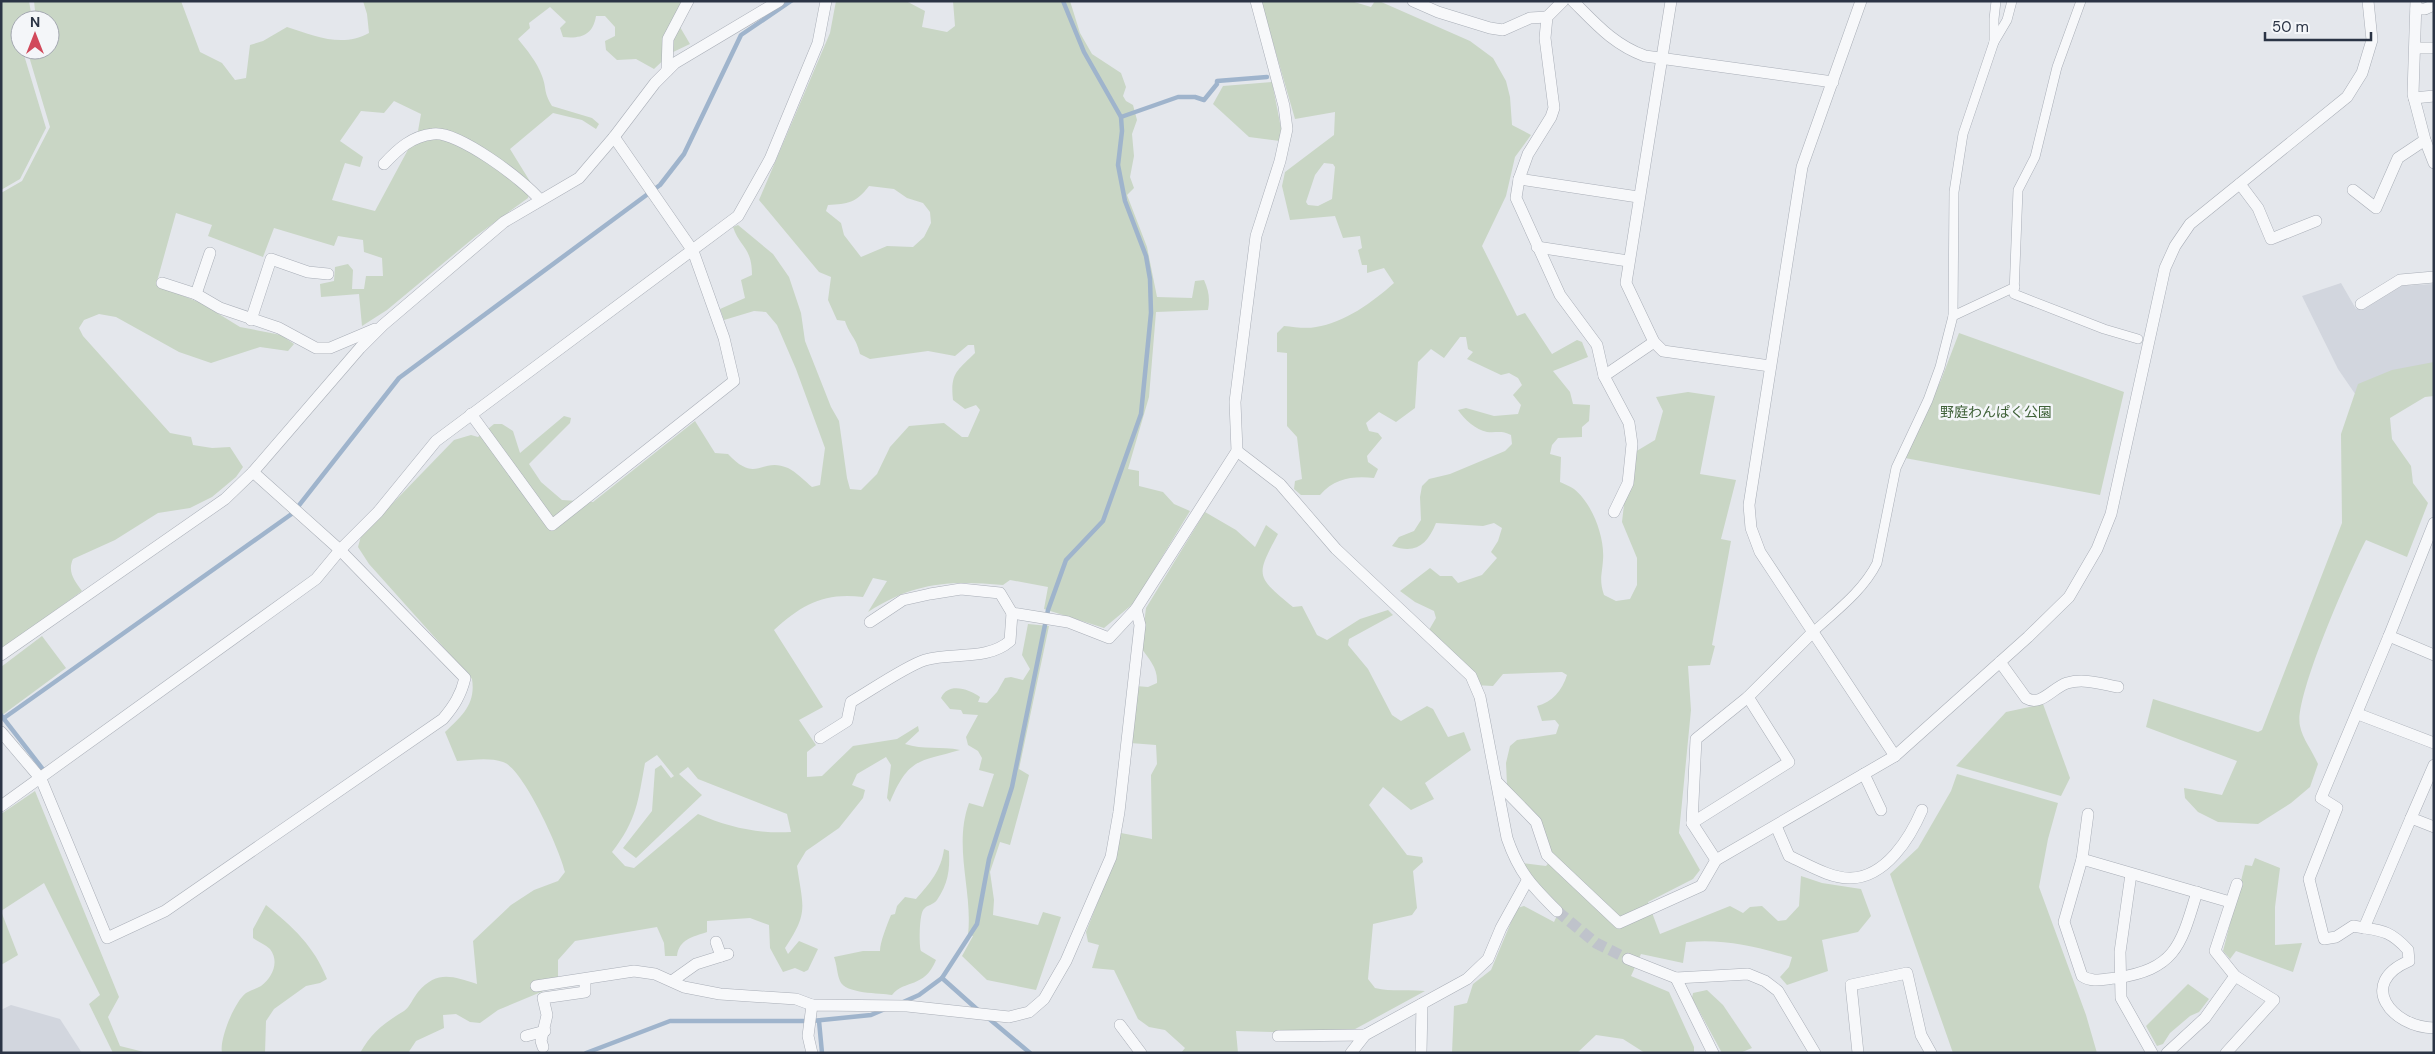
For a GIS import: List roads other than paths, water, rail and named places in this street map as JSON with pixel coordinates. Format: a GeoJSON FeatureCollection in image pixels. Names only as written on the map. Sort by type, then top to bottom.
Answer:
{"type":"FeatureCollection","features":[{"type":"Feature","properties":{"kind":"street"},"geometry":{"type":"LineString","coordinates":[[667,71],[668,39],[688,1]]}},
{"type":"Feature","properties":{"kind":"street"},"geometry":{"type":"LineString","coordinates":[[1,656],[225,499],[253,472],[360,348],[383,325],[504,222],[579,178],[614,137],[655,83],[675,63],[779,1]]}},
{"type":"Feature","properties":{"kind":"street"},"geometry":{"type":"LineString","coordinates":[[1,806],[316,579],[340,550],[378,512],[436,440],[738,216],[770,159],[818,43],[826,1]]}},
{"type":"Feature","properties":{"kind":"street"},"geometry":{"type":"LineString","coordinates":[[1012,613],[1068,622],[1109,638],[1136,609],[1237,451],[1235,402],[1256,236],[1280,161],[1287,129],[1284,106],[1256,1]]}},
{"type":"Feature","properties":{"kind":"street"},"geometry":{"type":"LineString","coordinates":[[1413,1],[1438,12],[1490,28],[1503,30],[1530,18],[1547,17]]}},
{"type":"Feature","properties":{"kind":"street"},"geometry":{"type":"LineString","coordinates":[[1563,1],[1547,17],[1545,38],[1554,108],[1551,117],[1528,154],[1519,179],[1516,198],[1560,295],[1597,345],[1604,376],[1629,423],[1632,444],[1628,483],[1614,512]]}},
{"type":"Feature","properties":{"kind":"street"},"geometry":{"type":"LineString","coordinates":[[1574,1],[1605,33],[1626,50],[1645,56],[1833,82]]}},
{"type":"Feature","properties":{"kind":"street"},"geometry":{"type":"LineString","coordinates":[[1671,1],[1638,198],[1626,283],[1654,342],[1663,351],[1770,366]]}},
{"type":"Feature","properties":{"kind":"street"},"geometry":{"type":"LineString","coordinates":[[1861,1],[1802,167],[1749,505],[1751,528],[1760,552],[1895,756]]}},
{"type":"Feature","properties":{"kind":"street"},"geometry":{"type":"LineString","coordinates":[[1994,42],[1996,1]]}},
{"type":"Feature","properties":{"kind":"street"},"geometry":{"type":"LineString","coordinates":[[1716,860],[1692,823],[1696,739],[1748,697],[1813,632],[1858,591],[1871,575],[1877,563],[1896,468],[1928,400],[1940,367],[1953,316],[1954,192],[1963,134],[1994,42],[2007,20],[2012,1]]}},
{"type":"Feature","properties":{"kind":"street"},"geometry":{"type":"LineString","coordinates":[[2080,1],[2057,67],[2035,157],[2018,190],[2014,294],[2104,330],[2138,339]]}},
{"type":"Feature","properties":{"kind":"street"},"geometry":{"type":"LineString","coordinates":[[1498,783],[1536,822],[1546,855],[1619,923],[1701,886],[1716,860],[1895,756],[2000,662],[2069,597],[2097,549],[2111,514],[2121,475],[2164,268],[2175,246],[2190,224],[2347,97],[2362,74],[2372,40],[2368,1]]}},
{"type":"Feature","properties":{"kind":"street"},"geometry":{"type":"LineString","coordinates":[[2434,5],[2424,9],[2416,5],[2414,48],[2414,98],[2425,140],[2434,162]]}},
{"type":"Feature","properties":{"kind":"street"},"geometry":{"type":"LineString","coordinates":[[2414,48],[2434,48]]}},
{"type":"Feature","properties":{"kind":"street"},"geometry":{"type":"LineString","coordinates":[[2414,98],[2434,96]]}},
{"type":"Feature","properties":{"kind":"street"},"geometry":{"type":"LineString","coordinates":[[384,164],[396,151],[416,138],[435,133],[452,138],[493,160],[531,189],[540,200]]}},
{"type":"Feature","properties":{"kind":"street"},"geometry":{"type":"LineString","coordinates":[[470,414],[552,525],[734,381],[724,338],[693,251],[614,137]]}},
{"type":"Feature","properties":{"kind":"street"},"geometry":{"type":"LineString","coordinates":[[2353,190],[2376,208],[2398,158],[2425,140]]}},
{"type":"Feature","properties":{"kind":"street"},"geometry":{"type":"LineString","coordinates":[[1519,179],[1638,198]]}},
{"type":"Feature","properties":{"kind":"street"},"geometry":{"type":"LineString","coordinates":[[2240,184],[2258,208],[2271,239],[2316,221]]}},
{"type":"Feature","properties":{"kind":"street"},"geometry":{"type":"LineString","coordinates":[[1538,247],[1628,261]]}},
{"type":"Feature","properties":{"kind":"street"},"geometry":{"type":"LineString","coordinates":[[196,294],[210,253]]}},
{"type":"Feature","properties":{"kind":"street"},"geometry":{"type":"LineString","coordinates":[[252,320],[272,258],[308,272],[328,274]]}},
{"type":"Feature","properties":{"kind":"street"},"geometry":{"type":"LineString","coordinates":[[2361,304],[2400,280],[2434,277]]}},
{"type":"Feature","properties":{"kind":"street"},"geometry":{"type":"LineString","coordinates":[[162,283],[196,294],[220,308],[279,328],[316,348],[330,348],[383,325]]}},
{"type":"Feature","properties":{"kind":"street"},"geometry":{"type":"LineString","coordinates":[[1953,316],[2015,287]]}},
{"type":"Feature","properties":{"kind":"street"},"geometry":{"type":"LineString","coordinates":[[1604,376],[1654,342]]}},
{"type":"Feature","properties":{"kind":"street"},"geometry":{"type":"LineString","coordinates":[[1237,451],[1280,484],[1336,549],[1471,676],[1480,698],[1498,783],[1507,838],[1514,859],[1527,881],[1557,912]]}},
{"type":"Feature","properties":{"kind":"street"},"geometry":{"type":"LineString","coordinates":[[1,732],[41,779],[107,938],[165,911],[443,719],[461,694],[465,678],[340,550],[253,472]]}},
{"type":"Feature","properties":{"kind":"street"},"geometry":{"type":"LineString","coordinates":[[2434,523],[2358,714],[2321,798],[2337,808],[2309,879],[2324,939],[2336,937],[2353,926],[2376,928],[2391,935],[2408,950],[2409,961],[2399,966],[2386,978],[2382,987],[2385,1002],[2402,1020],[2413,1025],[2434,1028]]}},
{"type":"Feature","properties":{"kind":"street"},"geometry":{"type":"LineString","coordinates":[[820,738],[846,720],[851,702],[925,660],[964,656],[1001,649],[1010,641],[1012,613],[1000,592],[961,589],[904,600],[870,622]]}},
{"type":"Feature","properties":{"kind":"street"},"geometry":{"type":"LineString","coordinates":[[536,986],[634,971],[655,974],[684,987],[720,994],[796,999],[811,1009],[900,1006],[1009,1017],[1029,1012],[1044,999],[1066,961],[1111,857],[1140,625],[1136,609]]}},
{"type":"Feature","properties":{"kind":"street"},"geometry":{"type":"LineString","coordinates":[[2389,636],[2434,655]]}},
{"type":"Feature","properties":{"kind":"street"},"geometry":{"type":"LineString","coordinates":[[2000,662],[2026,698],[2032,702],[2038,702],[2065,684],[2076,682],[2088,681],[2118,687]]}},
{"type":"Feature","properties":{"kind":"street"},"geometry":{"type":"LineString","coordinates":[[1692,823],[1789,762],[1748,697]]}},
{"type":"Feature","properties":{"kind":"street"},"geometry":{"type":"LineString","coordinates":[[2358,714],[2434,743]]}},
{"type":"Feature","properties":{"kind":"street"},"geometry":{"type":"LineString","coordinates":[[2364,928],[2434,765]]}},
{"type":"Feature","properties":{"kind":"street"},"geometry":{"type":"LineString","coordinates":[[1864,774],[1881,810]]}},
{"type":"Feature","properties":{"kind":"street"},"geometry":{"type":"LineString","coordinates":[[1776,826],[1789,856],[1834,875],[1851,878],[1876,870],[1904,846],[1922,810]]}},
{"type":"Feature","properties":{"kind":"street"},"geometry":{"type":"LineString","coordinates":[[2088,814],[2082,859],[2064,922],[2082,976],[2090,981],[2121,977],[2153,968],[2165,960],[2183,938],[2197,892]]}},
{"type":"Feature","properties":{"kind":"street"},"geometry":{"type":"LineString","coordinates":[[2411,818],[2434,827]]}},
{"type":"Feature","properties":{"kind":"street"},"geometry":{"type":"LineString","coordinates":[[2082,859],[2230,902]]}},
{"type":"Feature","properties":{"kind":"street"},"geometry":{"type":"LineString","coordinates":[[2131,874],[2120,952],[2121,998],[2152,1053]]}},
{"type":"Feature","properties":{"kind":"street"},"geometry":{"type":"LineString","coordinates":[[1351,1053],[1365,1034],[1467,979],[1488,959],[1527,881]]}},
{"type":"Feature","properties":{"kind":"street"},"geometry":{"type":"LineString","coordinates":[[2226,1053],[2274,1000],[2236,976],[2215,951],[2237,884]]}},
{"type":"Feature","properties":{"kind":"street"},"geometry":{"type":"LineString","coordinates":[[672,982],[696,964],[725,955],[716,942]]}},
{"type":"Feature","properties":{"kind":"street"},"geometry":{"type":"LineString","coordinates":[[1628,959],[1676,978],[1748,974],[1765,981],[1778,991],[1815,1053]]}},
{"type":"Feature","properties":{"kind":"street"},"geometry":{"type":"LineString","coordinates":[[1858,1053],[1851,985],[1907,972],[1921,1034],[1931,1053]]}},
{"type":"Feature","properties":{"kind":"street"},"geometry":{"type":"LineString","coordinates":[[2167,1053],[2205,1018],[2236,976]]}},
{"type":"Feature","properties":{"kind":"street"},"geometry":{"type":"LineString","coordinates":[[1676,978],[1713,1053]]}},
{"type":"Feature","properties":{"kind":"street"},"geometry":{"type":"LineString","coordinates":[[543,1048],[541,1041],[545,1031],[547,1015],[543,998],[585,992],[585,979]]}},
{"type":"Feature","properties":{"kind":"street"},"geometry":{"type":"LineString","coordinates":[[1421,1053],[1422,1004]]}},
{"type":"Feature","properties":{"kind":"street"},"geometry":{"type":"LineString","coordinates":[[811,1009],[809,1031],[812,1053]]}},
{"type":"Feature","properties":{"kind":"street"},"geometry":{"type":"LineString","coordinates":[[1120,1025],[1141,1053]]}},
{"type":"Feature","properties":{"kind":"street"},"geometry":{"type":"LineString","coordinates":[[526,1036],[545,1031]]}},
{"type":"Feature","properties":{"kind":"street"},"geometry":{"type":"LineString","coordinates":[[1278,1036],[1365,1034]]}},
{"type":"Feature","properties":{"kind":"waterway"},"geometry":{"type":"LineString","coordinates":[[4,718],[293,513],[399,378],[660,185],[684,154],[741,35],[791,1]]}},
{"type":"Feature","properties":{"kind":"waterway"},"geometry":{"type":"LineString","coordinates":[[901,1003],[919,995],[942,978],[977,924],[989,859],[1012,787],[1048,610],[1066,560],[1103,521],[1141,414],[1151,313],[1150,279],[1146,256],[1125,201],[1118,165],[1122,131],[1121,117],[1084,52],[1063,1]]}},
{"type":"Feature","properties":{"kind":"waterway"},"geometry":{"type":"LineString","coordinates":[[1121,117],[1178,97],[1195,97],[1204,100],[1217,84],[1217,81],[1267,77]]}},
{"type":"Feature","properties":{"kind":"waterway"},"geometry":{"type":"LineString","coordinates":[[1,715],[45,772]]}},
{"type":"Feature","properties":{"kind":"waterway"},"geometry":{"type":"LineString","coordinates":[[942,978],[979,1011]]}},
{"type":"Feature","properties":{"kind":"waterway"},"geometry":{"type":"LineString","coordinates":[[586,1053],[670,1021],[812,1021],[871,1015],[885,1009]]}},
{"type":"Feature","properties":{"kind":"waterway"},"geometry":{"type":"LineString","coordinates":[[987,1017],[1030,1053]]}},
{"type":"Feature","properties":{"kind":"waterway"},"geometry":{"type":"LineString","coordinates":[[819,1021],[822,1053]]}},
{"type":"Feature","properties":{"kind":"tunnel"},"geometry":{"type":"LineString","coordinates":[[1557,911],[1596,943],[1628,959]]}},
{"type":"Feature","properties":{"kind":"park label","name":"野庭わんぱく公園"},"geometry":{"type":"Point","coordinates":[1996,412]}}]}
